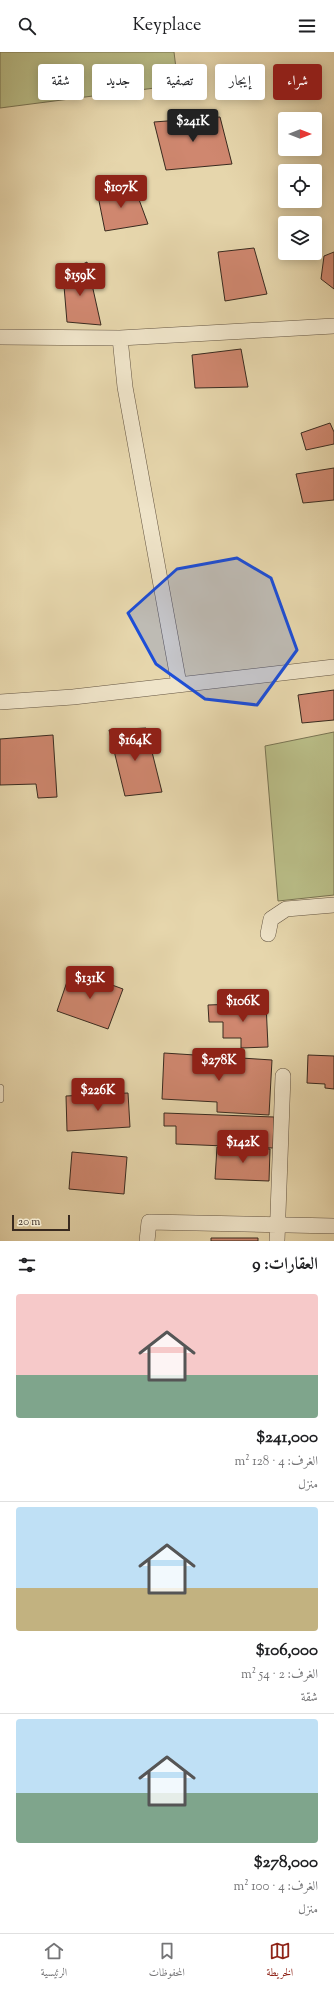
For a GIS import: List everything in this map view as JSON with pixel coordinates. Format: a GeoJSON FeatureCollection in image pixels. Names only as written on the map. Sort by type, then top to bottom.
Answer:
{"type":"FeatureCollection","features":[{"type":"Feature","properties":{"kind":"street"},"geometry":{"type":"LineString","coordinates":[[0,337],[120,338],[334,326]]}},
{"type":"Feature","properties":{"kind":"street"},"geometry":{"type":"LineString","coordinates":[[120,338],[125,387],[179,684]]}},
{"type":"Feature","properties":{"kind":"street"},"geometry":{"type":"LineString","coordinates":[[0,702],[73,697],[334,667]]}},
{"type":"Feature","properties":{"kind":"street"},"geometry":{"type":"LineString","coordinates":[[268,934],[271,919],[286,910],[334,904]]}},
{"type":"Feature","properties":{"kind":"street"},"geometry":{"type":"LineString","coordinates":[[277,1241],[283,1076]]}},
{"type":"Feature","properties":{"kind":"street"},"geometry":{"type":"LineString","coordinates":[[147,1241],[149,1222],[334,1226]]}},
{"type":"Feature","properties":{"kind":"lane"},"geometry":{"type":"LineString","coordinates":[[0,1088],[0,1099]]}},
{"type":"Feature","properties":{"kind":"highlighted area"},"geometry":{"type":"Polygon","coordinates":[[[237,558],[271,578],[297,650],[257,705],[205,699],[156,664],[128,613],[177,569],[237,558]]]}},
{"type":"Feature","properties":{"kind":"green space"},"geometry":{"type":"Polygon","coordinates":[[[0,52],[174,52],[175,64],[152,64],[152,88],[144,89],[144,64],[92,64],[92,96],[84,97],[84,64],[38,64],[38,100],[62,100],[0,108],[0,52]]]}},
{"type":"Feature","properties":{"kind":"green space"},"geometry":{"type":"Polygon","coordinates":[[[334,732],[334,895],[278,901],[265,746],[334,732]]]}},
{"type":"Feature","properties":{"kind":"building"},"geometry":{"type":"Polygon","coordinates":[[[220,117],[232,164],[166,170],[154,122],[220,117]]]}},
{"type":"Feature","properties":{"kind":"building"},"geometry":{"type":"Polygon","coordinates":[[[134,186],[148,224],[105,231],[97,191],[134,186]]]}},
{"type":"Feature","properties":{"kind":"building"},"geometry":{"type":"Polygon","coordinates":[[[254,248],[267,294],[225,301],[218,252],[254,248]]]}},
{"type":"Feature","properties":{"kind":"building"},"geometry":{"type":"Polygon","coordinates":[[[334,252],[334,289],[321,279],[324,256],[334,252]]]}},
{"type":"Feature","properties":{"kind":"building"},"geometry":{"type":"Polygon","coordinates":[[[87,262],[101,325],[67,322],[63,274],[87,262]]]}},
{"type":"Feature","properties":{"kind":"building"},"geometry":{"type":"Polygon","coordinates":[[[241,349],[248,387],[195,388],[192,355],[241,349]]]}},
{"type":"Feature","properties":{"kind":"building"},"geometry":{"type":"Polygon","coordinates":[[[330,423],[334,432],[334,444],[306,450],[301,433],[330,423]]]}},
{"type":"Feature","properties":{"kind":"building"},"geometry":{"type":"Polygon","coordinates":[[[334,468],[334,500],[303,503],[296,474],[334,468]]]}},
{"type":"Feature","properties":{"kind":"building"},"geometry":{"type":"Polygon","coordinates":[[[334,690],[334,720],[302,723],[298,695],[334,690]]]}},
{"type":"Feature","properties":{"kind":"building"},"geometry":{"type":"Polygon","coordinates":[[[146,728],[162,792],[125,796],[109,730],[146,728]]]}},
{"type":"Feature","properties":{"kind":"building"},"geometry":{"type":"Polygon","coordinates":[[[53,735],[57,797],[38,798],[36,784],[0,785],[0,739],[53,735]]]}},
{"type":"Feature","properties":{"kind":"building"},"geometry":{"type":"Polygon","coordinates":[[[71,970],[123,989],[108,1029],[57,1011],[71,970]]]}},
{"type":"Feature","properties":{"kind":"building"},"geometry":{"type":"Polygon","coordinates":[[[266,1003],[268,1047],[241,1048],[241,1038],[223,1038],[223,1022],[209,1022],[208,1005],[266,1003]]]}},
{"type":"Feature","properties":{"kind":"building"},"geometry":{"type":"Polygon","coordinates":[[[164,1053],[272,1060],[269,1115],[217,1112],[217,1102],[162,1099],[164,1053]]]}},
{"type":"Feature","properties":{"kind":"building"},"geometry":{"type":"Polygon","coordinates":[[[308,1055],[334,1056],[334,1089],[325,1088],[325,1084],[307,1083],[308,1055]]]}},
{"type":"Feature","properties":{"kind":"building"},"geometry":{"type":"Polygon","coordinates":[[[128,1093],[130,1127],[67,1131],[66,1096],[128,1093]]]}},
{"type":"Feature","properties":{"kind":"building"},"geometry":{"type":"Polygon","coordinates":[[[164,1113],[274,1117],[273,1148],[176,1144],[176,1126],[164,1126],[164,1113]]]}},
{"type":"Feature","properties":{"kind":"building"},"geometry":{"type":"Polygon","coordinates":[[[217,1147],[270,1149],[269,1181],[215,1179],[217,1147]]]}},
{"type":"Feature","properties":{"kind":"building"},"geometry":{"type":"Polygon","coordinates":[[[72,1152],[127,1157],[124,1194],[69,1189],[72,1152]]]}},
{"type":"Feature","properties":{"kind":"building"},"geometry":{"type":"Polygon","coordinates":[[[211,1238],[258,1238],[258,1241],[211,1241],[211,1238]]]}}]}
